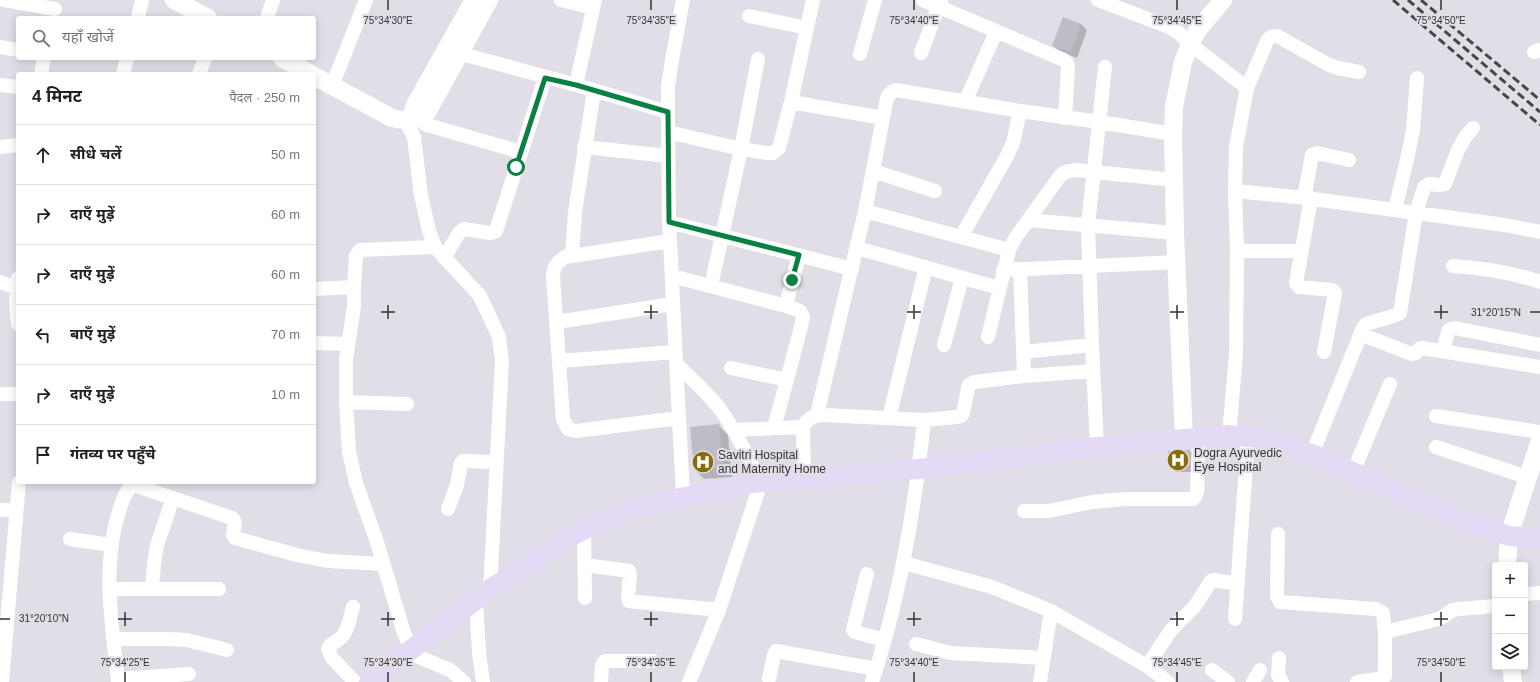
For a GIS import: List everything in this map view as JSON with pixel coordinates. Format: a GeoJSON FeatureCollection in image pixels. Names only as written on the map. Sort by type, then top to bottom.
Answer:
{"type":"FeatureCollection","features":[{"type":"Feature","properties":{"kind":"main road"},"geometry":{"type":"LineString","coordinates":[[369,682],[483,594],[575,534],[632,508],[682,496],[761,482],[919,469],[1097,447],[1192,438],[1239,436],[1269,439],[1312,454],[1454,517],[1509,536],[1540,538]]}},
{"type":"Feature","properties":{"kind":"street"},"geometry":{"type":"LineString","coordinates":[[4,0],[55,9]]}},
{"type":"Feature","properties":{"kind":"street"},"geometry":{"type":"LineString","coordinates":[[138,16],[142,0]]}},
{"type":"Feature","properties":{"kind":"street"},"geometry":{"type":"LineString","coordinates":[[174,0],[204,16]]}},
{"type":"Feature","properties":{"kind":"street"},"geometry":{"type":"LineString","coordinates":[[268,16],[273,0]]}},
{"type":"Feature","properties":{"kind":"street"},"geometry":{"type":"LineString","coordinates":[[332,86],[366,0]]}},
{"type":"Feature","properties":{"kind":"street"},"geometry":{"type":"LineString","coordinates":[[453,51],[474,0]]}},
{"type":"Feature","properties":{"kind":"street"},"geometry":{"type":"LineString","coordinates":[[483,682],[479,653],[483,594],[496,462],[502,361],[499,337],[480,296],[435,247],[429,231],[421,195],[411,118],[453,51],[489,0]]}},
{"type":"Feature","properties":{"kind":"street"},"geometry":{"type":"LineString","coordinates":[[561,0],[594,4],[576,85]]}},
{"type":"Feature","properties":{"kind":"street"},"geometry":{"type":"LineString","coordinates":[[682,496],[669,222],[668,87],[683,0]]}},
{"type":"Feature","properties":{"kind":"street"},"geometry":{"type":"LineString","coordinates":[[668,132],[741,149],[774,153],[779,148],[781,142],[813,0]]}},
{"type":"Feature","properties":{"kind":"street"},"geometry":{"type":"LineString","coordinates":[[860,54],[875,0]]}},
{"type":"Feature","properties":{"kind":"street"},"geometry":{"type":"LineString","coordinates":[[923,0],[939,3],[996,32],[1064,60],[1067,63],[1066,118]]}},
{"type":"Feature","properties":{"kind":"street"},"geometry":{"type":"LineString","coordinates":[[1098,0],[1169,27],[1179,33],[1190,44],[1247,88]]}},
{"type":"Feature","properties":{"kind":"street"},"geometry":{"type":"LineString","coordinates":[[1024,511],[1049,511],[1092,502],[1126,499],[1193,499],[1196,497],[1197,492],[1175,233],[1172,134],[1174,107],[1183,62],[1197,31],[1222,0]]}},
{"type":"Feature","properties":{"kind":"street"},"geometry":{"type":"LineString","coordinates":[[921,53],[939,3]]}},
{"type":"Feature","properties":{"kind":"street"},"geometry":{"type":"LineString","coordinates":[[749,16],[807,28]]}},
{"type":"Feature","properties":{"kind":"street"},"geometry":{"type":"LineString","coordinates":[[965,102],[996,32]]}},
{"type":"Feature","properties":{"kind":"street"},"geometry":{"type":"LineString","coordinates":[[1235,619],[1238,584],[1239,436],[1236,354],[1237,251],[1235,191],[1236,147],[1247,88],[1266,41],[1269,37],[1273,36],[1279,37],[1334,66],[1359,72]]}},
{"type":"Feature","properties":{"kind":"street"},"geometry":{"type":"LineString","coordinates":[[0,47],[16,50]]}},
{"type":"Feature","properties":{"kind":"street"},"geometry":{"type":"LineString","coordinates":[[453,51],[668,112]]}},
{"type":"Feature","properties":{"kind":"street"},"geometry":{"type":"LineString","coordinates":[[711,286],[741,149],[758,59]]}},
{"type":"Feature","properties":{"kind":"street"},"geometry":{"type":"LineString","coordinates":[[41,72],[44,60]]}},
{"type":"Feature","properties":{"kind":"street"},"geometry":{"type":"LineString","coordinates":[[124,72],[126,60]]}},
{"type":"Feature","properties":{"kind":"street"},"geometry":{"type":"LineString","coordinates":[[200,72],[204,60]]}},
{"type":"Feature","properties":{"kind":"street"},"geometry":{"type":"LineString","coordinates":[[286,60],[307,72]]}},
{"type":"Feature","properties":{"kind":"street"},"geometry":{"type":"LineString","coordinates":[[1097,447],[1088,225],[1105,68]]}},
{"type":"Feature","properties":{"kind":"street"},"geometry":{"type":"LineString","coordinates":[[316,77],[392,118],[411,118],[427,125],[521,152]]}},
{"type":"Feature","properties":{"kind":"street"},"geometry":{"type":"LineString","coordinates":[[444,258],[458,234],[464,229],[490,233],[496,231],[545,78]]}},
{"type":"Feature","properties":{"kind":"street"},"geometry":{"type":"LineString","coordinates":[[1395,210],[1413,130],[1417,78]]}},
{"type":"Feature","properties":{"kind":"street"},"geometry":{"type":"LineString","coordinates":[[0,85],[16,87]]}},
{"type":"Feature","properties":{"kind":"street"},"geometry":{"type":"LineString","coordinates":[[817,415],[857,248],[887,97],[891,92],[896,90],[1020,111],[1172,134]]}},
{"type":"Feature","properties":{"kind":"street"},"geometry":{"type":"LineString","coordinates":[[572,255],[575,212],[594,91]]}},
{"type":"Feature","properties":{"kind":"street"},"geometry":{"type":"LineString","coordinates":[[791,102],[883,118]]}},
{"type":"Feature","properties":{"kind":"street"},"geometry":{"type":"LineString","coordinates":[[961,237],[1008,156],[1013,143],[1020,111]]}},
{"type":"Feature","properties":{"kind":"street"},"geometry":{"type":"LineString","coordinates":[[1312,454],[1360,334],[1366,324],[1393,316],[1400,312],[1416,212],[1424,187],[1430,184],[1445,184],[1458,150],[1466,136],[1473,128]]}},
{"type":"Feature","properties":{"kind":"street"},"geometry":{"type":"LineString","coordinates":[[0,147],[16,145]]}},
{"type":"Feature","properties":{"kind":"street"},"geometry":{"type":"LineString","coordinates":[[584,147],[668,156]]}},
{"type":"Feature","properties":{"kind":"street"},"geometry":{"type":"LineString","coordinates":[[1324,352],[1335,293],[1332,290],[1297,286],[1312,155],[1317,153],[1349,160]]}},
{"type":"Feature","properties":{"kind":"street"},"geometry":{"type":"LineString","coordinates":[[988,337],[1009,250],[1016,237],[1060,176],[1070,170],[1174,180]]}},
{"type":"Feature","properties":{"kind":"street"},"geometry":{"type":"LineString","coordinates":[[873,172],[935,191]]}},
{"type":"Feature","properties":{"kind":"street"},"geometry":{"type":"LineString","coordinates":[[1235,191],[1307,198],[1416,212],[1506,225],[1540,232]]}},
{"type":"Feature","properties":{"kind":"street"},"geometry":{"type":"LineString","coordinates":[[865,211],[1009,250]]}},
{"type":"Feature","properties":{"kind":"street"},"geometry":{"type":"LineString","coordinates":[[1028,220],[1175,233]]}},
{"type":"Feature","properties":{"kind":"street"},"geometry":{"type":"LineString","coordinates":[[669,222],[852,269]]}},
{"type":"Feature","properties":{"kind":"street"},"geometry":{"type":"LineString","coordinates":[[670,241],[565,257],[558,261],[554,268],[553,276],[563,419],[568,429],[576,431],[679,418]]}},
{"type":"Feature","properties":{"kind":"street"},"geometry":{"type":"LineString","coordinates":[[435,247],[360,250],[356,256],[354,306],[348,344],[346,402],[349,452],[355,477],[384,564],[403,630],[411,649],[419,657],[450,670],[464,682]]}},
{"type":"Feature","properties":{"kind":"street"},"geometry":{"type":"LineString","coordinates":[[857,248],[999,288]]}},
{"type":"Feature","properties":{"kind":"street"},"geometry":{"type":"LineString","coordinates":[[1237,251],[1302,251]]}},
{"type":"Feature","properties":{"kind":"street"},"geometry":{"type":"LineString","coordinates":[[786,306],[799,255]]}},
{"type":"Feature","properties":{"kind":"street"},"geometry":{"type":"LineString","coordinates":[[1003,270],[1177,262]]}},
{"type":"Feature","properties":{"kind":"street"},"geometry":{"type":"LineString","coordinates":[[1453,266],[1482,268],[1505,272],[1540,282]]}},
{"type":"Feature","properties":{"kind":"street"},"geometry":{"type":"LineString","coordinates":[[889,418],[926,268]]}},
{"type":"Feature","properties":{"kind":"street"},"geometry":{"type":"LineString","coordinates":[[1020,269],[1024,376]]}},
{"type":"Feature","properties":{"kind":"street"},"geometry":{"type":"LineString","coordinates":[[672,276],[800,311],[803,317],[774,428]]}},
{"type":"Feature","properties":{"kind":"street"},"geometry":{"type":"LineString","coordinates":[[944,345],[962,278]]}},
{"type":"Feature","properties":{"kind":"street"},"geometry":{"type":"LineString","coordinates":[[0,282],[16,283]]}},
{"type":"Feature","properties":{"kind":"street"},"geometry":{"type":"LineString","coordinates":[[316,289],[354,287]]}},
{"type":"Feature","properties":{"kind":"street"},"geometry":{"type":"LineString","coordinates":[[557,322],[673,304]]}},
{"type":"Feature","properties":{"kind":"street"},"geometry":{"type":"LineString","coordinates":[[1443,350],[1448,332],[1454,328],[1540,345]]}},
{"type":"Feature","properties":{"kind":"street"},"geometry":{"type":"LineString","coordinates":[[1360,334],[1412,354],[1416,353],[1420,348],[1443,350],[1540,367]]}},
{"type":"Feature","properties":{"kind":"street"},"geometry":{"type":"LineString","coordinates":[[316,343],[348,344]]}},
{"type":"Feature","properties":{"kind":"street"},"geometry":{"type":"LineString","coordinates":[[1023,352],[1092,345]]}},
{"type":"Feature","properties":{"kind":"street"},"geometry":{"type":"LineString","coordinates":[[559,361],[676,358]]}},
{"type":"Feature","properties":{"kind":"street"},"geometry":{"type":"LineString","coordinates":[[676,358],[719,408],[734,430],[761,482],[719,610],[689,682]]}},
{"type":"Feature","properties":{"kind":"street"},"geometry":{"type":"LineString","coordinates":[[731,368],[787,380]]}},
{"type":"Feature","properties":{"kind":"street"},"geometry":{"type":"LineString","coordinates":[[804,478],[803,427],[806,422],[817,415],[924,420],[961,416],[964,409],[968,388],[971,383],[1024,376],[1093,372]]}},
{"type":"Feature","properties":{"kind":"street"},"geometry":{"type":"LineString","coordinates":[[1353,472],[1390,384]]}},
{"type":"Feature","properties":{"kind":"street"},"geometry":{"type":"LineString","coordinates":[[0,394],[16,394]]}},
{"type":"Feature","properties":{"kind":"street"},"geometry":{"type":"LineString","coordinates":[[346,402],[407,404]]}},
{"type":"Feature","properties":{"kind":"street"},"geometry":{"type":"LineString","coordinates":[[1436,416],[1540,432]]}},
{"type":"Feature","properties":{"kind":"street"},"geometry":{"type":"LineString","coordinates":[[768,679],[776,651],[874,676],[904,563],[919,469],[924,420]]}},
{"type":"Feature","properties":{"kind":"street"},"geometry":{"type":"LineString","coordinates":[[734,430],[803,427]]}},
{"type":"Feature","properties":{"kind":"street"},"geometry":{"type":"LineString","coordinates":[[1507,562],[1509,536],[1540,440]]}},
{"type":"Feature","properties":{"kind":"street"},"geometry":{"type":"LineString","coordinates":[[1436,447],[1527,478]]}},
{"type":"Feature","properties":{"kind":"street"},"geometry":{"type":"LineString","coordinates":[[448,509],[457,485],[461,463],[463,461],[496,462]]}},
{"type":"Feature","properties":{"kind":"street"},"geometry":{"type":"LineString","coordinates":[[2,682],[19,484]]}},
{"type":"Feature","properties":{"kind":"street"},"geometry":{"type":"LineString","coordinates":[[189,674],[118,681],[110,612],[111,545],[116,519],[130,484],[138,485],[232,518],[235,522],[233,535],[235,538],[297,555],[328,561],[384,564]]}},
{"type":"Feature","properties":{"kind":"street"},"geometry":{"type":"LineString","coordinates":[[152,589],[157,546],[173,498]]}},
{"type":"Feature","properties":{"kind":"street"},"geometry":{"type":"LineString","coordinates":[[0,510],[16,510]]}},
{"type":"Feature","properties":{"kind":"street"},"geometry":{"type":"LineString","coordinates":[[584,530],[586,598]]}},
{"type":"Feature","properties":{"kind":"street"},"geometry":{"type":"LineString","coordinates":[[1278,534],[1277,596],[1280,602],[1376,609],[1380,611],[1384,617],[1385,676],[1378,679],[1357,682]]}},
{"type":"Feature","properties":{"kind":"street"},"geometry":{"type":"LineString","coordinates":[[70,539],[111,545]]}},
{"type":"Feature","properties":{"kind":"street"},"geometry":{"type":"LineString","coordinates":[[904,563],[992,587],[1051,611],[1147,666],[1168,682]]}},
{"type":"Feature","properties":{"kind":"street"},"geometry":{"type":"LineString","coordinates":[[584,565],[629,571],[629,601],[719,610]]}},
{"type":"Feature","properties":{"kind":"street"},"geometry":{"type":"LineString","coordinates":[[866,574],[853,630],[855,632],[884,640]]}},
{"type":"Feature","properties":{"kind":"street"},"geometry":{"type":"LineString","coordinates":[[1147,666],[1171,630],[1195,606],[1211,581],[1214,580],[1238,584]]}},
{"type":"Feature","properties":{"kind":"street"},"geometry":{"type":"LineString","coordinates":[[110,589],[219,589]]}},
{"type":"Feature","properties":{"kind":"street"},"geometry":{"type":"LineString","coordinates":[[1528,594],[1540,593]]}},
{"type":"Feature","properties":{"kind":"street"},"geometry":{"type":"LineString","coordinates":[[1385,632],[1439,619],[1453,610],[1492,606]]}},
{"type":"Feature","properties":{"kind":"street"},"geometry":{"type":"LineString","coordinates":[[353,607],[345,631],[341,637],[329,646],[328,649],[332,658],[355,682]]}},
{"type":"Feature","properties":{"kind":"street"},"geometry":{"type":"LineString","coordinates":[[1040,682],[1051,611]]}},
{"type":"Feature","properties":{"kind":"street"},"geometry":{"type":"LineString","coordinates":[[113,639],[187,640],[227,650]]}},
{"type":"Feature","properties":{"kind":"street"},"geometry":{"type":"LineString","coordinates":[[916,644],[951,653],[1044,658]]}},
{"type":"Feature","properties":{"kind":"street"},"geometry":{"type":"LineString","coordinates":[[1279,658],[1278,675],[1282,682]]}},
{"type":"Feature","properties":{"kind":"street"},"geometry":{"type":"LineString","coordinates":[[601,682],[602,665],[605,661],[653,661]]}},
{"type":"Feature","properties":{"kind":"street"},"geometry":{"type":"LineString","coordinates":[[1212,670],[1228,682]]}},
{"type":"Feature","properties":{"kind":"street"},"geometry":{"type":"LineString","coordinates":[[1511,670],[1513,682]]}},
{"type":"Feature","properties":{"kind":"building"},"geometry":{"type":"Polygon","coordinates":[[[1063,17],[1081,24],[1071,52],[1052,46],[1063,17]]]}},
{"type":"Feature","properties":{"kind":"building"},"geometry":{"type":"Polygon","coordinates":[[[719,424],[723,468],[694,470],[690,427],[719,424]]]}},
{"type":"Feature","properties":{"kind":"building"},"geometry":{"type":"Polygon","coordinates":[[[1190,450],[1191,466],[1169,467],[1168,451],[1190,450]]]}},
{"type":"Feature","properties":{"kind":"railway"},"geometry":{"type":"LineString","coordinates":[[1393,0],[1540,125]]}},
{"type":"Feature","properties":{"kind":"railway"},"geometry":{"type":"LineString","coordinates":[[1408,0],[1540,112]]}},
{"type":"Feature","properties":{"kind":"railway"},"geometry":{"type":"LineString","coordinates":[[1421,0],[1540,100]]}},
{"type":"Feature","properties":{"kind":"place","name":"Dogra Ayurvedic Eye Hospital"},"geometry":{"type":"Point","coordinates":[1178,460]}},
{"type":"Feature","properties":{"kind":"place","name":"Savitri Hospital and Maternity Home"},"geometry":{"type":"Point","coordinates":[703,462]}},
{"type":"Feature","properties":{"kind":"route"},"geometry":{"type":"LineString","coordinates":[[516,167],[545,78],[576,85],[668,112],[669,222],[799,255],[792,280]]}}]}
